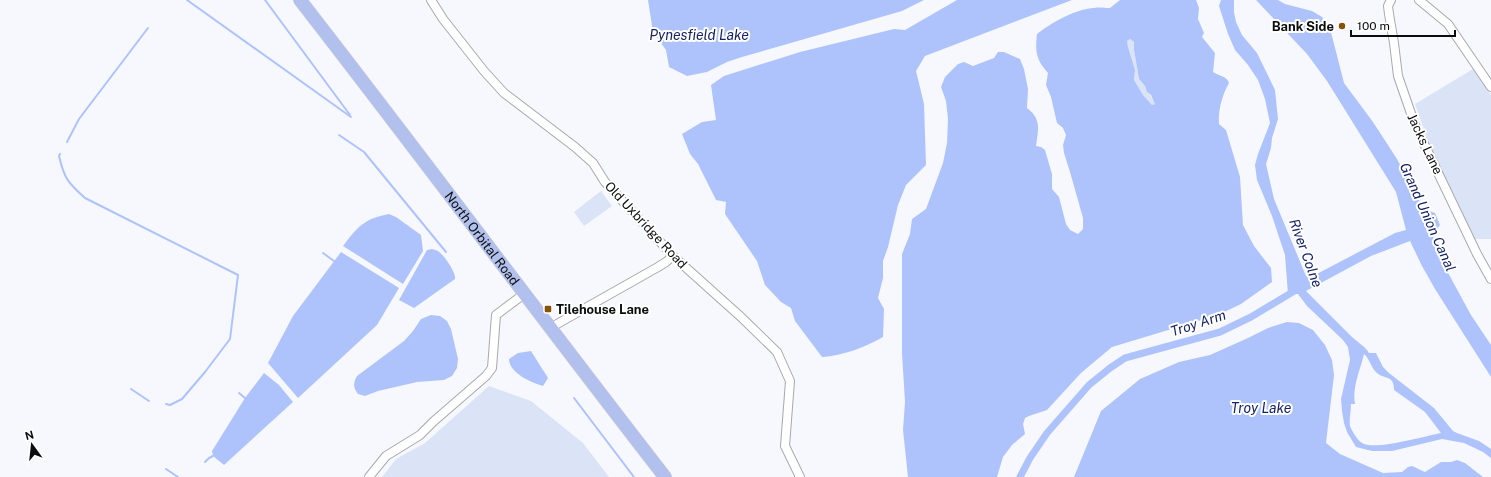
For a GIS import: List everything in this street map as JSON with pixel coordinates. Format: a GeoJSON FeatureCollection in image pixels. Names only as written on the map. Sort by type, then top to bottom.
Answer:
{"type":"FeatureCollection","features":[{"type":"Feature","properties":{"kind":"main road","name":"North Orbital Road"},"geometry":{"type":"LineString","coordinates":[[300,0],[665,477]]}},
{"type":"Feature","properties":{"kind":"street","name":"Old Uxbridge Road"},"geometry":{"type":"LineString","coordinates":[[431,0],[443,19],[492,81],[504,93],[575,147],[593,163],[605,182],[673,256],[741,317],[777,352],[790,381],[785,446],[800,477]]}},
{"type":"Feature","properties":{"kind":"street","name":"Jacks Lane"},"geometry":{"type":"LineString","coordinates":[[1391,0],[1388,6],[1398,76],[1415,125],[1477,254],[1491,279]]}},
{"type":"Feature","properties":{"kind":"street"},"geometry":{"type":"LineString","coordinates":[[1422,1],[1448,24],[1491,86]]}},
{"type":"Feature","properties":{"kind":"street"},"geometry":{"type":"LineString","coordinates":[[550,328],[666,262],[673,256]]}},
{"type":"Feature","properties":{"kind":"street"},"geometry":{"type":"LineString","coordinates":[[369,477],[386,456],[420,435],[486,376],[492,368],[496,315],[524,294]]}},
{"type":"Feature","properties":{"kind":"shaded area"},"geometry":{"type":"Polygon","coordinates":[[[1130,39],[1134,42],[1139,79],[1156,104],[1152,105],[1143,95],[1134,80],[1135,70],[1127,41],[1130,39]]]}},
{"type":"Feature","properties":{"kind":"shaded area"},"geometry":{"type":"Polygon","coordinates":[[[1473,69],[1491,95],[1491,239],[1474,239],[1431,149],[1415,104],[1473,69]]]}},
{"type":"Feature","properties":{"kind":"shaded area"},"geometry":{"type":"Polygon","coordinates":[[[601,191],[612,206],[584,226],[574,212],[601,191]]]}},
{"type":"Feature","properties":{"kind":"shaded area"},"geometry":{"type":"Polygon","coordinates":[[[489,386],[531,401],[583,443],[609,477],[382,477],[396,459],[425,443],[489,386]]]}},
{"type":"Feature","properties":{"kind":"water","name":"Pynesfield Lake"},"geometry":{"type":"Polygon","coordinates":[[[648,0],[924,0],[902,11],[742,57],[727,62],[707,72],[687,76],[669,67],[666,50],[653,32],[648,0]]]}},
{"type":"Feature","properties":{"kind":"water"},"geometry":{"type":"Polygon","coordinates":[[[957,0],[1072,0],[925,56],[916,71],[924,104],[926,165],[906,185],[898,205],[888,247],[883,261],[883,278],[878,298],[884,309],[883,337],[854,350],[838,355],[822,357],[795,321],[791,308],[781,302],[765,285],[757,261],[725,214],[726,202],[716,200],[698,164],[690,154],[682,134],[702,122],[716,120],[711,85],[724,76],[800,52],[894,29],[905,30],[957,0]]]}},
{"type":"Feature","properties":{"kind":"water"},"geometry":{"type":"Polygon","coordinates":[[[1120,0],[1196,0],[1199,8],[1198,19],[1204,33],[1202,37],[1215,53],[1213,72],[1225,77],[1229,83],[1221,103],[1219,124],[1226,130],[1240,177],[1243,225],[1254,246],[1271,268],[1272,282],[1241,304],[1218,315],[1112,347],[1081,373],[1047,410],[1025,418],[1023,424],[1025,434],[1012,445],[1003,457],[997,477],[908,477],[903,430],[905,402],[902,353],[902,254],[910,234],[912,219],[926,209],[943,163],[947,143],[948,119],[946,101],[941,87],[945,77],[958,64],[964,62],[973,66],[994,58],[998,52],[1004,52],[1020,59],[1024,69],[1028,89],[1027,108],[1035,116],[1038,125],[1036,146],[1045,150],[1052,174],[1052,189],[1059,197],[1066,224],[1070,230],[1078,234],[1083,229],[1083,218],[1064,153],[1063,145],[1066,135],[1063,128],[1057,123],[1051,97],[1046,85],[1048,73],[1041,64],[1037,55],[1037,34],[1056,21],[1079,11],[1096,8],[1110,8],[1120,0]],[[1130,39],[1127,41],[1135,70],[1134,80],[1143,95],[1152,105],[1155,104],[1151,95],[1147,92],[1145,86],[1139,79],[1134,42],[1130,39]]]}},
{"type":"Feature","properties":{"kind":"water","name":"Grand Union Canal"},"geometry":{"type":"Polygon","coordinates":[[[1221,0],[1234,0],[1236,22],[1242,35],[1257,53],[1275,90],[1278,119],[1266,164],[1274,199],[1306,276],[1311,277],[1395,233],[1406,230],[1396,192],[1327,81],[1307,54],[1256,0],[1278,0],[1285,4],[1312,11],[1322,17],[1328,24],[1344,83],[1373,122],[1397,159],[1424,209],[1435,213],[1440,225],[1437,229],[1432,230],[1432,234],[1446,269],[1471,315],[1491,345],[1491,377],[1435,289],[1410,241],[1371,256],[1306,291],[1369,353],[1376,353],[1383,367],[1389,373],[1434,408],[1453,431],[1479,441],[1491,449],[1491,458],[1483,452],[1464,443],[1442,439],[1392,451],[1372,451],[1356,447],[1347,432],[1344,423],[1341,399],[1350,360],[1348,347],[1343,340],[1307,306],[1298,294],[1288,294],[1285,255],[1272,216],[1257,180],[1255,165],[1270,123],[1265,99],[1258,80],[1235,50],[1219,6],[1221,0]],[[1364,354],[1357,379],[1354,398],[1355,404],[1351,404],[1350,426],[1358,440],[1368,445],[1377,445],[1400,442],[1441,433],[1425,412],[1394,390],[1393,382],[1389,378],[1380,375],[1375,371],[1364,354]]]}},
{"type":"Feature","properties":{"kind":"water"},"geometry":{"type":"Polygon","coordinates":[[[389,214],[396,217],[421,235],[423,251],[403,284],[343,246],[362,224],[373,218],[389,214]]]}},
{"type":"Feature","properties":{"kind":"water"},"geometry":{"type":"Polygon","coordinates":[[[432,249],[438,251],[446,260],[454,272],[455,279],[414,308],[399,300],[427,250],[432,249]]]}},
{"type":"Feature","properties":{"kind":"water"},"geometry":{"type":"Polygon","coordinates":[[[341,252],[399,288],[377,325],[298,398],[268,363],[293,316],[341,252]]]}},
{"type":"Feature","properties":{"kind":"water"},"geometry":{"type":"Polygon","coordinates":[[[431,315],[440,316],[447,321],[451,329],[458,359],[457,368],[452,376],[444,380],[417,382],[378,391],[365,396],[358,394],[354,385],[357,376],[404,341],[421,319],[431,315]]]}},
{"type":"Feature","properties":{"kind":"water","name":"Troy Lake"},"geometry":{"type":"Polygon","coordinates":[[[1287,322],[1299,323],[1313,330],[1325,345],[1332,360],[1334,375],[1326,443],[1340,454],[1383,473],[1402,472],[1408,467],[1412,466],[1425,472],[1441,462],[1451,462],[1457,460],[1465,463],[1483,477],[1074,477],[1101,411],[1140,379],[1179,362],[1210,355],[1268,328],[1287,322]]]}},
{"type":"Feature","properties":{"kind":"water"},"geometry":{"type":"Polygon","coordinates":[[[531,351],[548,378],[543,386],[522,377],[510,364],[509,359],[518,353],[531,351]]]}},
{"type":"Feature","properties":{"kind":"water"},"geometry":{"type":"Polygon","coordinates":[[[264,373],[279,385],[293,402],[224,465],[213,456],[212,451],[245,398],[264,373]]]}},
{"type":"Feature","properties":{"kind":"waterway"},"geometry":{"type":"LineString","coordinates":[[187,0],[351,117]]}},
{"type":"Feature","properties":{"kind":"waterway"},"geometry":{"type":"LineString","coordinates":[[265,0],[350,115]]}},
{"type":"Feature","properties":{"kind":"waterway"},"geometry":{"type":"LineString","coordinates":[[67,142],[79,119],[148,28]]}},
{"type":"Feature","properties":{"kind":"waterway"},"geometry":{"type":"LineString","coordinates":[[339,135],[364,152],[446,252]]}},
{"type":"Feature","properties":{"kind":"waterway"},"geometry":{"type":"LineString","coordinates":[[60,154],[59,156],[65,175],[74,188],[85,198],[238,275],[230,339],[182,399],[170,405],[166,404]]}},
{"type":"Feature","properties":{"kind":"waterway"},"geometry":{"type":"LineString","coordinates":[[323,253],[334,261]]}},
{"type":"Feature","properties":{"kind":"waterway","name":"Troy Arm"},"geometry":{"type":"LineString","coordinates":[[1020,477],[1030,458],[1047,433],[1089,385],[1110,368],[1125,358],[1220,332],[1251,317],[1296,290]]}},
{"type":"Feature","properties":{"kind":"waterway"},"geometry":{"type":"LineString","coordinates":[[131,389],[149,401]]}},
{"type":"Feature","properties":{"kind":"waterway"},"geometry":{"type":"LineString","coordinates":[[239,393],[245,398]]}},
{"type":"Feature","properties":{"kind":"waterway"},"geometry":{"type":"LineString","coordinates":[[574,398],[634,477]]}},
{"type":"Feature","properties":{"kind":"waterway"},"geometry":{"type":"LineString","coordinates":[[205,462],[213,456]]}},
{"type":"Feature","properties":{"kind":"waterway"},"geometry":{"type":"LineString","coordinates":[[166,469],[178,477]]}},
{"type":"Feature","properties":{"kind":"place","name":"Bank Side"},"geometry":{"type":"Point","coordinates":[1342,26]}},
{"type":"Feature","properties":{"kind":"place","name":"Tilehouse Lane"},"geometry":{"type":"Point","coordinates":[548,309]}},
{"type":"Feature","properties":{"kind":"water label","name":"River Colne"},"geometry":{"type":"Point","coordinates":[1306,253]}}]}
